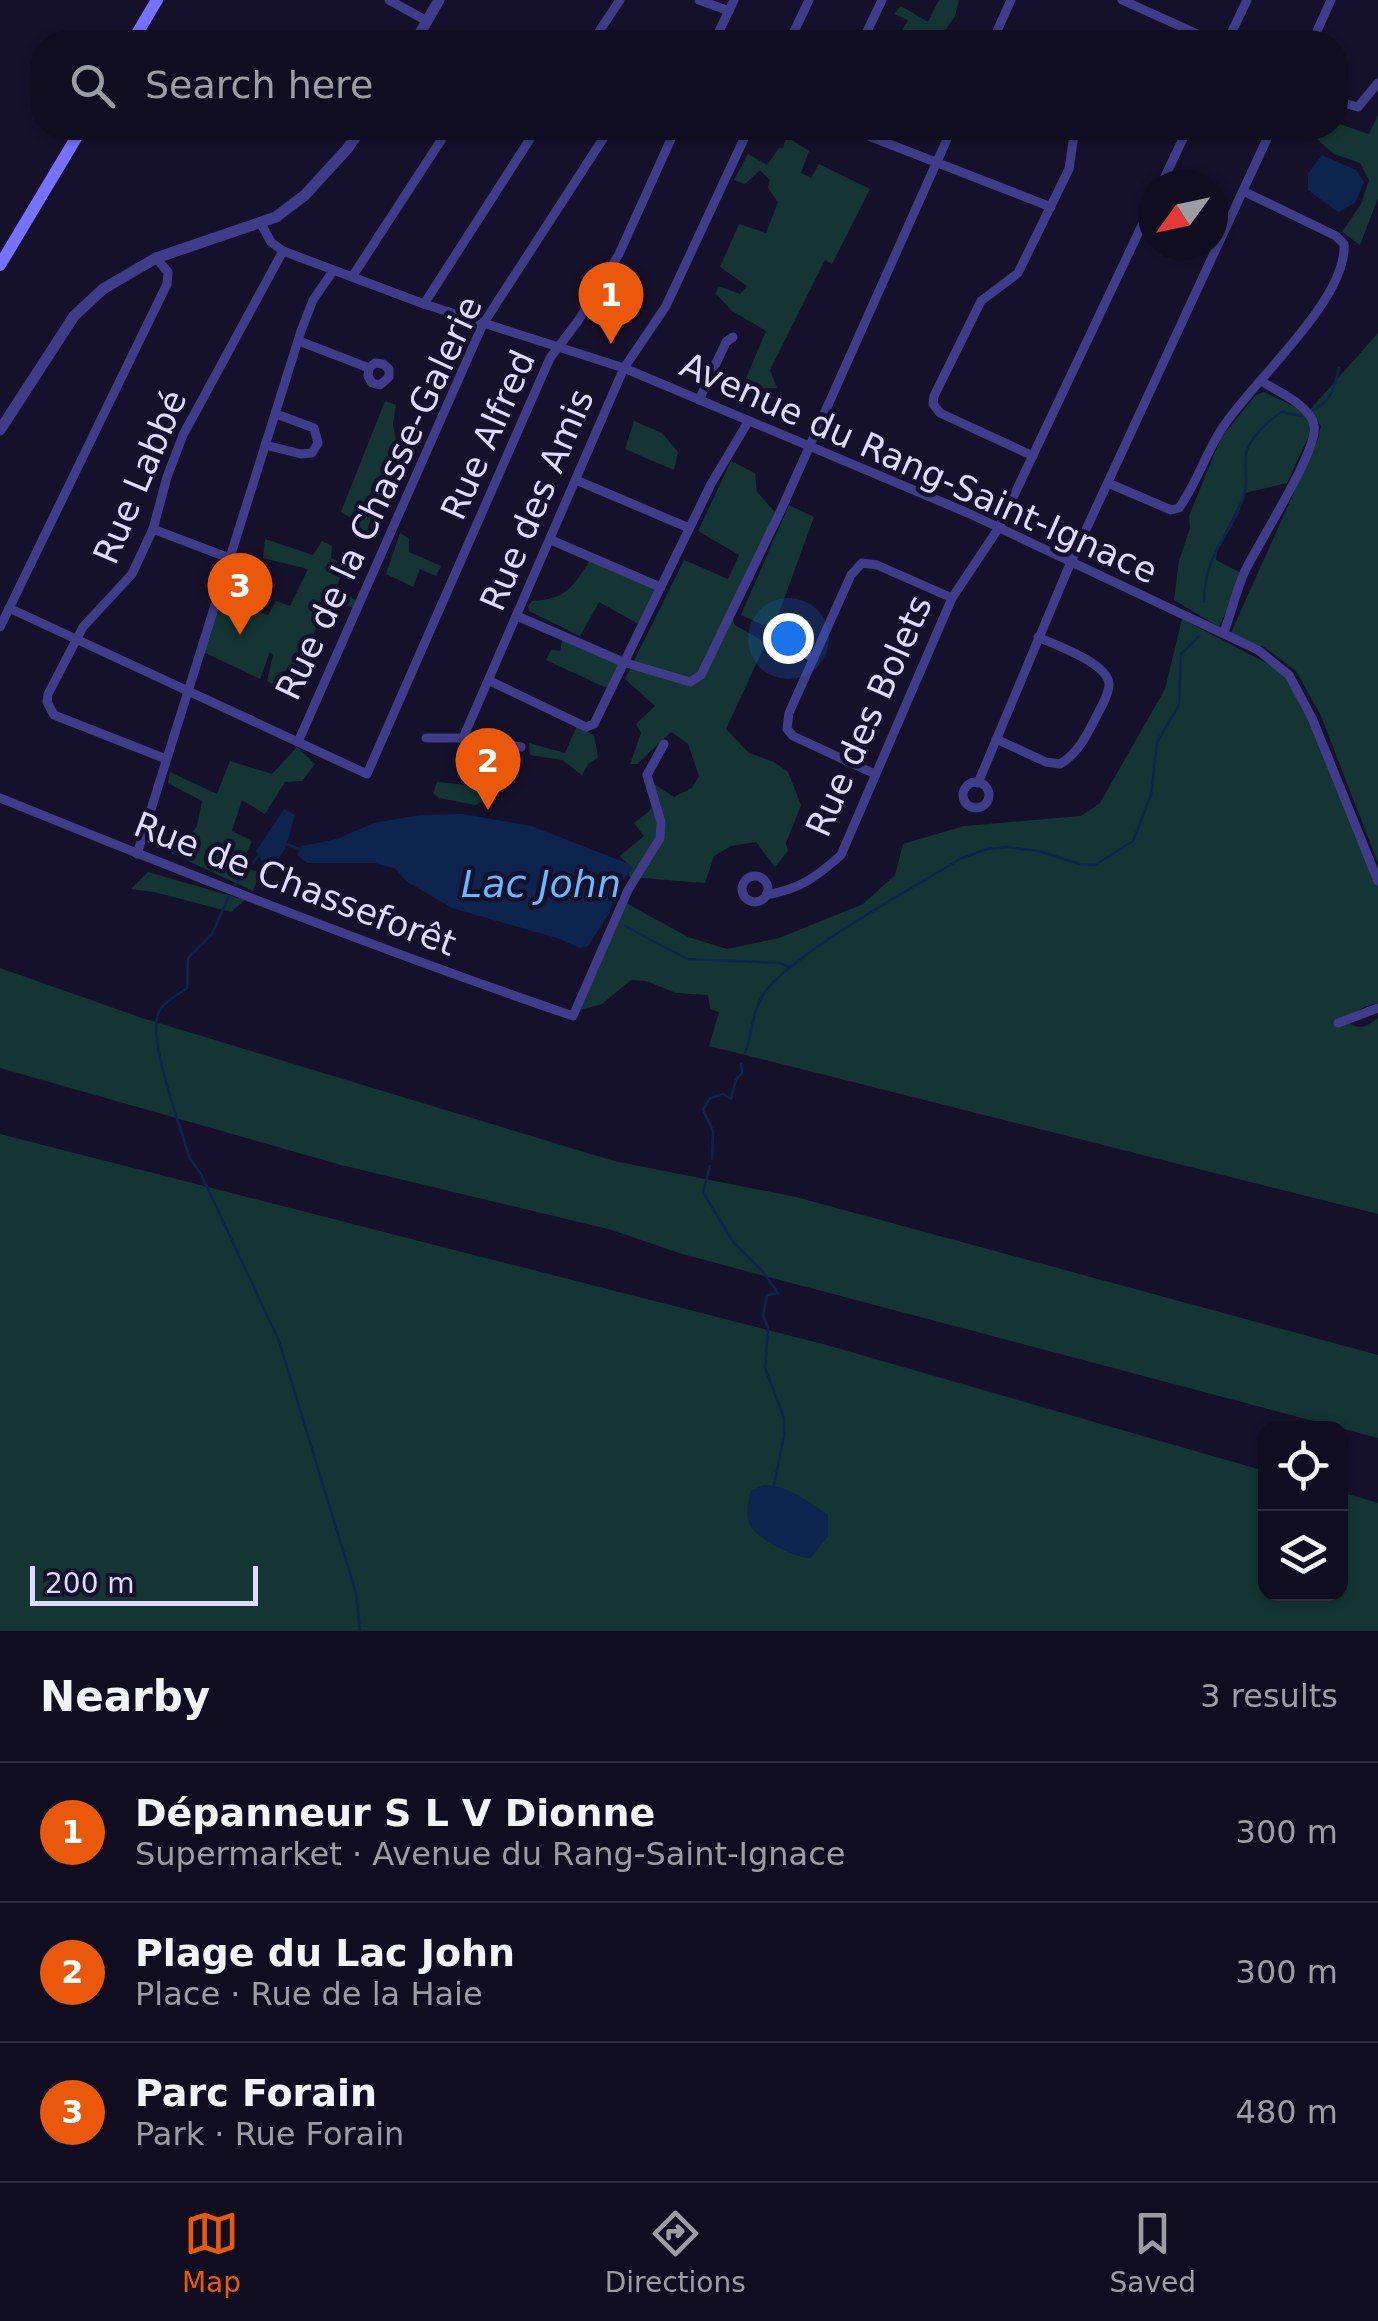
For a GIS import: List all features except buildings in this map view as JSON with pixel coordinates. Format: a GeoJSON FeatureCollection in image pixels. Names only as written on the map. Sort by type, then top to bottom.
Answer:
{"type":"FeatureCollection","features":[{"type":"Feature","properties":{"kind":"main road"},"geometry":{"type":"LineString","coordinates":[[139,30],[158,0]]}},
{"type":"Feature","properties":{"kind":"main road"},"geometry":{"type":"LineString","coordinates":[[0,264],[75,140]]}},
{"type":"Feature","properties":{"kind":"street"},"geometry":{"type":"LineString","coordinates":[[389,0],[428,21]]}},
{"type":"Feature","properties":{"kind":"street"},"geometry":{"type":"LineString","coordinates":[[422,30],[440,0]]}},
{"type":"Feature","properties":{"kind":"street"},"geometry":{"type":"LineString","coordinates":[[600,30],[620,0]]}},
{"type":"Feature","properties":{"kind":"street"},"geometry":{"type":"LineString","coordinates":[[699,0],[729,11]]}},
{"type":"Feature","properties":{"kind":"street"},"geometry":{"type":"LineString","coordinates":[[720,30],[734,0]]}},
{"type":"Feature","properties":{"kind":"street"},"geometry":{"type":"LineString","coordinates":[[795,30],[809,0]]}},
{"type":"Feature","properties":{"kind":"street"},"geometry":{"type":"LineString","coordinates":[[868,30],[882,0]]}},
{"type":"Feature","properties":{"kind":"street"},"geometry":{"type":"LineString","coordinates":[[997,30],[1011,0]]}},
{"type":"Feature","properties":{"kind":"street"},"geometry":{"type":"LineString","coordinates":[[1122,0],[1188,30]]}},
{"type":"Feature","properties":{"kind":"street"},"geometry":{"type":"LineString","coordinates":[[1233,30],[1247,0]]}},
{"type":"Feature","properties":{"kind":"street"},"geometry":{"type":"LineString","coordinates":[[1318,30],[1332,0]]}},
{"type":"Feature","properties":{"kind":"street"},"geometry":{"type":"LineString","coordinates":[[1348,104],[1358,107],[1378,83]]}},
{"type":"Feature","properties":{"kind":"street"},"geometry":{"type":"LineString","coordinates":[[0,430],[74,316],[103,289],[156,258],[276,216],[305,195],[353,140]]}},
{"type":"Feature","properties":{"kind":"street"},"geometry":{"type":"LineString","coordinates":[[352,277],[441,140]]}},
{"type":"Feature","properties":{"kind":"street"},"geometry":{"type":"LineString","coordinates":[[424,304],[530,140]]}},
{"type":"Feature","properties":{"kind":"street","name":"Rue de la Chasse-Galerie"},"geometry":{"type":"LineString","coordinates":[[298,742],[483,324],[602,140]]}},
{"type":"Feature","properties":{"kind":"street","name":"Rue Alfred"},"geometry":{"type":"LineString","coordinates":[[298,742],[367,774],[550,358],[619,254],[671,140]]}},
{"type":"Feature","properties":{"kind":"street","name":"Rue des Amis"},"geometry":{"type":"LineString","coordinates":[[462,738],[624,368],[666,306],[743,140]]}},
{"type":"Feature","properties":{"kind":"street"},"geometry":{"type":"LineString","coordinates":[[881,140],[1051,207]]}},
{"type":"Feature","properties":{"kind":"street"},"geometry":{"type":"LineString","coordinates":[[516,616],[623,662],[690,682],[701,675],[781,510],[946,140]]}},
{"type":"Feature","properties":{"kind":"street"},"geometry":{"type":"LineString","coordinates":[[1033,456],[947,417],[933,404],[981,301],[1018,273],[1069,169],[1073,140]]}},
{"type":"Feature","properties":{"kind":"street"},"geometry":{"type":"LineString","coordinates":[[1168,170],[1182,140]]}},
{"type":"Feature","properties":{"kind":"street"},"geometry":{"type":"LineString","coordinates":[[978,783],[1070,564],[1266,140]]}},
{"type":"Feature","properties":{"kind":"street"},"geometry":{"type":"LineString","coordinates":[[1108,483],[1171,510],[1179,508],[1222,427],[1304,332],[1328,291],[1344,244],[1336,236],[1243,191]]}},
{"type":"Feature","properties":{"kind":"street"},"geometry":{"type":"LineString","coordinates":[[260,222],[271,242],[282,251]]}},
{"type":"Feature","properties":{"kind":"street","name":"Rue des Bolets"},"geometry":{"type":"LineString","coordinates":[[766,895],[794,890],[841,855],[952,598],[998,529],[1138,234]]}},
{"type":"Feature","properties":{"kind":"street","name":"Avenue du Rang-Saint-Ignace"},"geometry":{"type":"LineString","coordinates":[[282,251],[424,304],[624,368],[968,513],[1258,650],[1289,675],[1312,718],[1378,881]]}},
{"type":"Feature","properties":{"kind":"street","name":"Rue Labbé"},"geometry":{"type":"LineString","coordinates":[[166,760],[62,719],[49,709],[48,694],[76,639],[132,574],[154,529],[183,435],[282,251]]}},
{"type":"Feature","properties":{"kind":"street"},"geometry":{"type":"LineString","coordinates":[[0,628],[167,284],[168,272],[156,258]]}},
{"type":"Feature","properties":{"kind":"street"},"geometry":{"type":"LineString","coordinates":[[137,854],[298,341],[313,300],[333,270]]}},
{"type":"Feature","properties":{"kind":"street"},"geometry":{"type":"LineString","coordinates":[[699,400],[726,342],[734,336]]}},
{"type":"Feature","properties":{"kind":"street"},"geometry":{"type":"LineString","coordinates":[[298,341],[369,368]]}},
{"type":"Feature","properties":{"kind":"street"},"geometry":{"type":"LineString","coordinates":[[1224,632],[1244,574],[1307,456],[1315,433],[1312,418],[1304,408],[1261,381]]}},
{"type":"Feature","properties":{"kind":"street"},"geometry":{"type":"LineString","coordinates":[[265,445],[301,454],[312,453],[318,443],[314,428],[276,414]]}},
{"type":"Feature","properties":{"kind":"street"},"geometry":{"type":"LineString","coordinates":[[490,681],[590,727],[689,528],[748,422]]}},
{"type":"Feature","properties":{"kind":"street"},"geometry":{"type":"LineString","coordinates":[[576,480],[689,528]]}},
{"type":"Feature","properties":{"kind":"street"},"geometry":{"type":"LineString","coordinates":[[154,529],[229,558]]}},
{"type":"Feature","properties":{"kind":"street"},"geometry":{"type":"LineString","coordinates":[[551,540],[660,587]]}},
{"type":"Feature","properties":{"kind":"street"},"geometry":{"type":"LineString","coordinates":[[875,774],[800,741],[787,729],[789,712],[852,575],[862,563],[877,565],[952,598]]}},
{"type":"Feature","properties":{"kind":"street"},"geometry":{"type":"LineString","coordinates":[[10,608],[298,742]]}},
{"type":"Feature","properties":{"kind":"street"},"geometry":{"type":"LineString","coordinates":[[768,636],[814,658]]}},
{"type":"Feature","properties":{"kind":"street"},"geometry":{"type":"LineString","coordinates":[[996,739],[1046,762],[1060,764],[1072,758],[1109,688],[1106,675],[1096,665],[1038,637]]}},
{"type":"Feature","properties":{"kind":"street"},"geometry":{"type":"LineString","coordinates":[[426,738],[462,738],[521,747]]}},
{"type":"Feature","properties":{"kind":"street","name":"Rue de Chasseforêt"},"geometry":{"type":"LineString","coordinates":[[0,798],[137,854],[573,1016],[628,890],[660,838],[661,822],[647,776],[664,744]]}},
{"type":"Feature","properties":{"kind":"street"},"geometry":{"type":"LineString","coordinates":[[1338,1022],[1378,1008]]}},
{"type":"Feature","properties":{"kind":"green space"},"geometry":{"type":"Polygon","coordinates":[[[939,0],[959,0],[955,16],[945,30],[902,30],[908,20],[894,14],[901,6],[928,22],[939,0]]]}},
{"type":"Feature","properties":{"kind":"green space"},"geometry":{"type":"Polygon","coordinates":[[[1378,115],[1378,198],[1360,245],[1342,232],[1361,204],[1369,180],[1360,163],[1334,154],[1318,140],[1348,140],[1348,127],[1369,134],[1378,115]]]}},
{"type":"Feature","properties":{"kind":"green space"},"geometry":{"type":"Polygon","coordinates":[[[785,140],[792,140],[809,151],[801,173],[811,178],[819,164],[870,189],[832,264],[825,260],[770,370],[777,388],[759,389],[744,383],[766,331],[732,311],[716,294],[718,286],[740,294],[747,286],[720,267],[739,224],[766,233],[778,202],[768,188],[770,180],[760,170],[745,184],[734,180],[748,154],[767,165],[783,148],[785,140]]]}},
{"type":"Feature","properties":{"kind":"green space"},"geometry":{"type":"Polygon","coordinates":[[[1378,333],[1378,863],[1321,716],[1296,671],[1264,647],[1230,635],[1318,439],[1321,426],[1309,411],[1378,333]]]}},
{"type":"Feature","properties":{"kind":"green space"},"geometry":{"type":"Polygon","coordinates":[[[1264,392],[1297,408],[1311,421],[1311,431],[1287,483],[1245,493],[1217,549],[1216,560],[1243,574],[1219,627],[1174,600],[1179,561],[1190,528],[1189,516],[1221,438],[1256,395],[1264,392]]]}},
{"type":"Feature","properties":{"kind":"green space"},"geometry":{"type":"Polygon","coordinates":[[[385,401],[396,405],[393,424],[398,452],[380,488],[366,534],[358,536],[349,517],[341,512],[385,401]]]}},
{"type":"Feature","properties":{"kind":"green space"},"geometry":{"type":"Polygon","coordinates":[[[634,421],[662,433],[678,452],[674,470],[625,449],[634,421]]]}},
{"type":"Feature","properties":{"kind":"green space"},"geometry":{"type":"Polygon","coordinates":[[[731,461],[755,473],[757,492],[775,512],[730,614],[735,625],[766,643],[726,729],[749,753],[788,772],[801,805],[786,843],[788,851],[775,867],[756,842],[731,846],[714,856],[705,883],[630,877],[620,856],[644,836],[634,823],[651,808],[654,784],[674,797],[692,788],[699,776],[688,744],[671,732],[637,764],[630,764],[641,733],[636,724],[655,706],[625,679],[684,560],[728,579],[739,555],[698,531],[731,461]]]}},
{"type":"Feature","properties":{"kind":"green space"},"geometry":{"type":"Polygon","coordinates":[[[789,505],[814,517],[775,624],[763,625],[741,615],[789,505]]]}},
{"type":"Feature","properties":{"kind":"green space"},"geometry":{"type":"Polygon","coordinates":[[[400,533],[409,539],[409,552],[441,566],[436,576],[420,569],[413,587],[386,574],[400,533]]]}},
{"type":"Feature","properties":{"kind":"green space"},"geometry":{"type":"Polygon","coordinates":[[[265,539],[313,555],[322,541],[332,546],[331,558],[345,565],[336,589],[361,603],[357,610],[332,598],[325,604],[312,600],[310,608],[319,614],[312,641],[289,693],[267,681],[273,655],[270,652],[260,679],[201,651],[216,599],[268,615],[276,601],[290,606],[308,569],[263,558],[265,539]]]}},
{"type":"Feature","properties":{"kind":"green space"},"geometry":{"type":"Polygon","coordinates":[[[590,560],[661,586],[642,626],[599,602],[580,636],[529,611],[532,601],[553,598],[567,590],[590,560]]]}},
{"type":"Feature","properties":{"kind":"green space"},"geometry":{"type":"Polygon","coordinates":[[[1182,619],[1289,675],[1312,718],[1378,887],[1378,1003],[1360,1009],[1347,1022],[1363,1027],[1378,1018],[1378,1214],[709,1046],[719,1012],[710,1009],[708,995],[676,993],[646,981],[631,980],[602,1004],[580,1010],[626,903],[688,937],[727,949],[779,938],[863,904],[895,875],[903,844],[964,826],[1081,816],[1100,803],[1165,689],[1182,619]]]}},
{"type":"Feature","properties":{"kind":"green space"},"geometry":{"type":"Polygon","coordinates":[[[563,635],[622,661],[611,690],[546,660],[551,650],[560,651],[563,635]]]}},
{"type":"Feature","properties":{"kind":"green space"},"geometry":{"type":"Polygon","coordinates":[[[577,726],[594,735],[598,757],[582,775],[562,760],[530,755],[529,743],[565,753],[577,726]]]}},
{"type":"Feature","properties":{"kind":"green space"},"geometry":{"type":"Polygon","coordinates":[[[297,747],[315,764],[302,781],[285,782],[265,814],[242,800],[232,831],[252,841],[244,859],[250,869],[260,873],[253,891],[158,847],[161,838],[183,845],[197,826],[202,801],[168,783],[170,772],[217,794],[230,761],[272,774],[297,747]]]}},
{"type":"Feature","properties":{"kind":"green space"},"geometry":{"type":"Polygon","coordinates":[[[497,757],[512,758],[506,790],[475,805],[439,798],[433,793],[437,782],[468,785],[489,778],[497,757]]]}},
{"type":"Feature","properties":{"kind":"green space"},"geometry":{"type":"Polygon","coordinates":[[[148,872],[245,900],[231,912],[131,889],[148,872]]]}},
{"type":"Feature","properties":{"kind":"green space"},"geometry":{"type":"Polygon","coordinates":[[[0,968],[142,1018],[614,1161],[796,1197],[1378,1355],[1378,1438],[1348,1430],[1348,1421],[1314,1421],[682,1254],[612,1230],[341,1165],[0,1068],[0,968]]]}},
{"type":"Feature","properties":{"kind":"green space"},"geometry":{"type":"Polygon","coordinates":[[[0,1134],[823,1344],[1258,1469],[1258,1601],[1348,1601],[1348,1494],[1378,1503],[1378,1631],[0,1631],[0,1134]]]}},
{"type":"Feature","properties":{"kind":"water"},"geometry":{"type":"Polygon","coordinates":[[[1322,155],[1356,170],[1364,182],[1355,203],[1338,212],[1308,190],[1308,174],[1322,155]]]}},
{"type":"Feature","properties":{"kind":"water"},"geometry":{"type":"Polygon","coordinates":[[[284,809],[295,815],[288,838],[283,852],[265,866],[256,851],[284,809]]]}},
{"type":"Feature","properties":{"kind":"water","name":"Lac John"},"geometry":{"type":"Polygon","coordinates":[[[463,814],[531,826],[633,868],[618,885],[610,912],[588,946],[579,948],[452,908],[406,881],[396,869],[375,863],[307,863],[297,855],[302,846],[337,839],[374,823],[419,815],[463,814]]]}},
{"type":"Feature","properties":{"kind":"water"},"geometry":{"type":"Polygon","coordinates":[[[763,1485],[790,1491],[828,1515],[828,1536],[811,1558],[777,1546],[749,1523],[751,1491],[763,1485]]]}},
{"type":"Feature","properties":{"kind":"waterway"},"geometry":{"type":"LineString","coordinates":[[1313,410],[1329,397],[1339,368]]}},
{"type":"Feature","properties":{"kind":"waterway"},"geometry":{"type":"LineString","coordinates":[[1204,602],[1209,570],[1245,492],[1249,445],[1282,412],[1302,416]]}},
{"type":"Feature","properties":{"kind":"waterway"},"geometry":{"type":"LineString","coordinates":[[745,1053],[759,1002],[777,979],[824,942],[960,859],[987,849],[1007,847],[1095,865],[1133,841],[1151,795],[1157,742],[1179,705],[1181,654],[1199,636]]}},
{"type":"Feature","properties":{"kind":"waterway"},"geometry":{"type":"LineString","coordinates":[[286,844],[300,849]]}},
{"type":"Feature","properties":{"kind":"waterway"},"geometry":{"type":"LineString","coordinates":[[235,885],[259,855]]}},
{"type":"Feature","properties":{"kind":"waterway"},"geometry":{"type":"LineString","coordinates":[[229,896],[212,934],[188,958],[187,988],[158,1014],[158,1044],[190,1159],[201,1174],[279,1341],[356,1593],[360,1631]]}},
{"type":"Feature","properties":{"kind":"waterway"},"geometry":{"type":"LineString","coordinates":[[625,926],[687,959],[779,963],[790,967]]}},
{"type":"Feature","properties":{"kind":"waterway"},"geometry":{"type":"LineString","coordinates":[[712,1159],[713,1131],[703,1110],[710,1098],[723,1094],[731,1099],[742,1073],[741,1064]]}},
{"type":"Feature","properties":{"kind":"waterway"},"geometry":{"type":"LineString","coordinates":[[710,1166],[703,1192],[733,1242],[778,1293],[767,1295],[763,1315],[768,1328],[765,1368],[784,1418],[774,1485]]}},
{"type":"Feature","properties":{"kind":"place","name":"Dépanneur S L V Dionne"},"geometry":{"type":"Point","coordinates":[611,344]}},
{"type":"Feature","properties":{"kind":"place","name":"Parc Forain"},"geometry":{"type":"Point","coordinates":[240,635]}},
{"type":"Feature","properties":{"kind":"place","name":"Plage du Lac John"},"geometry":{"type":"Point","coordinates":[488,810]}}]}
